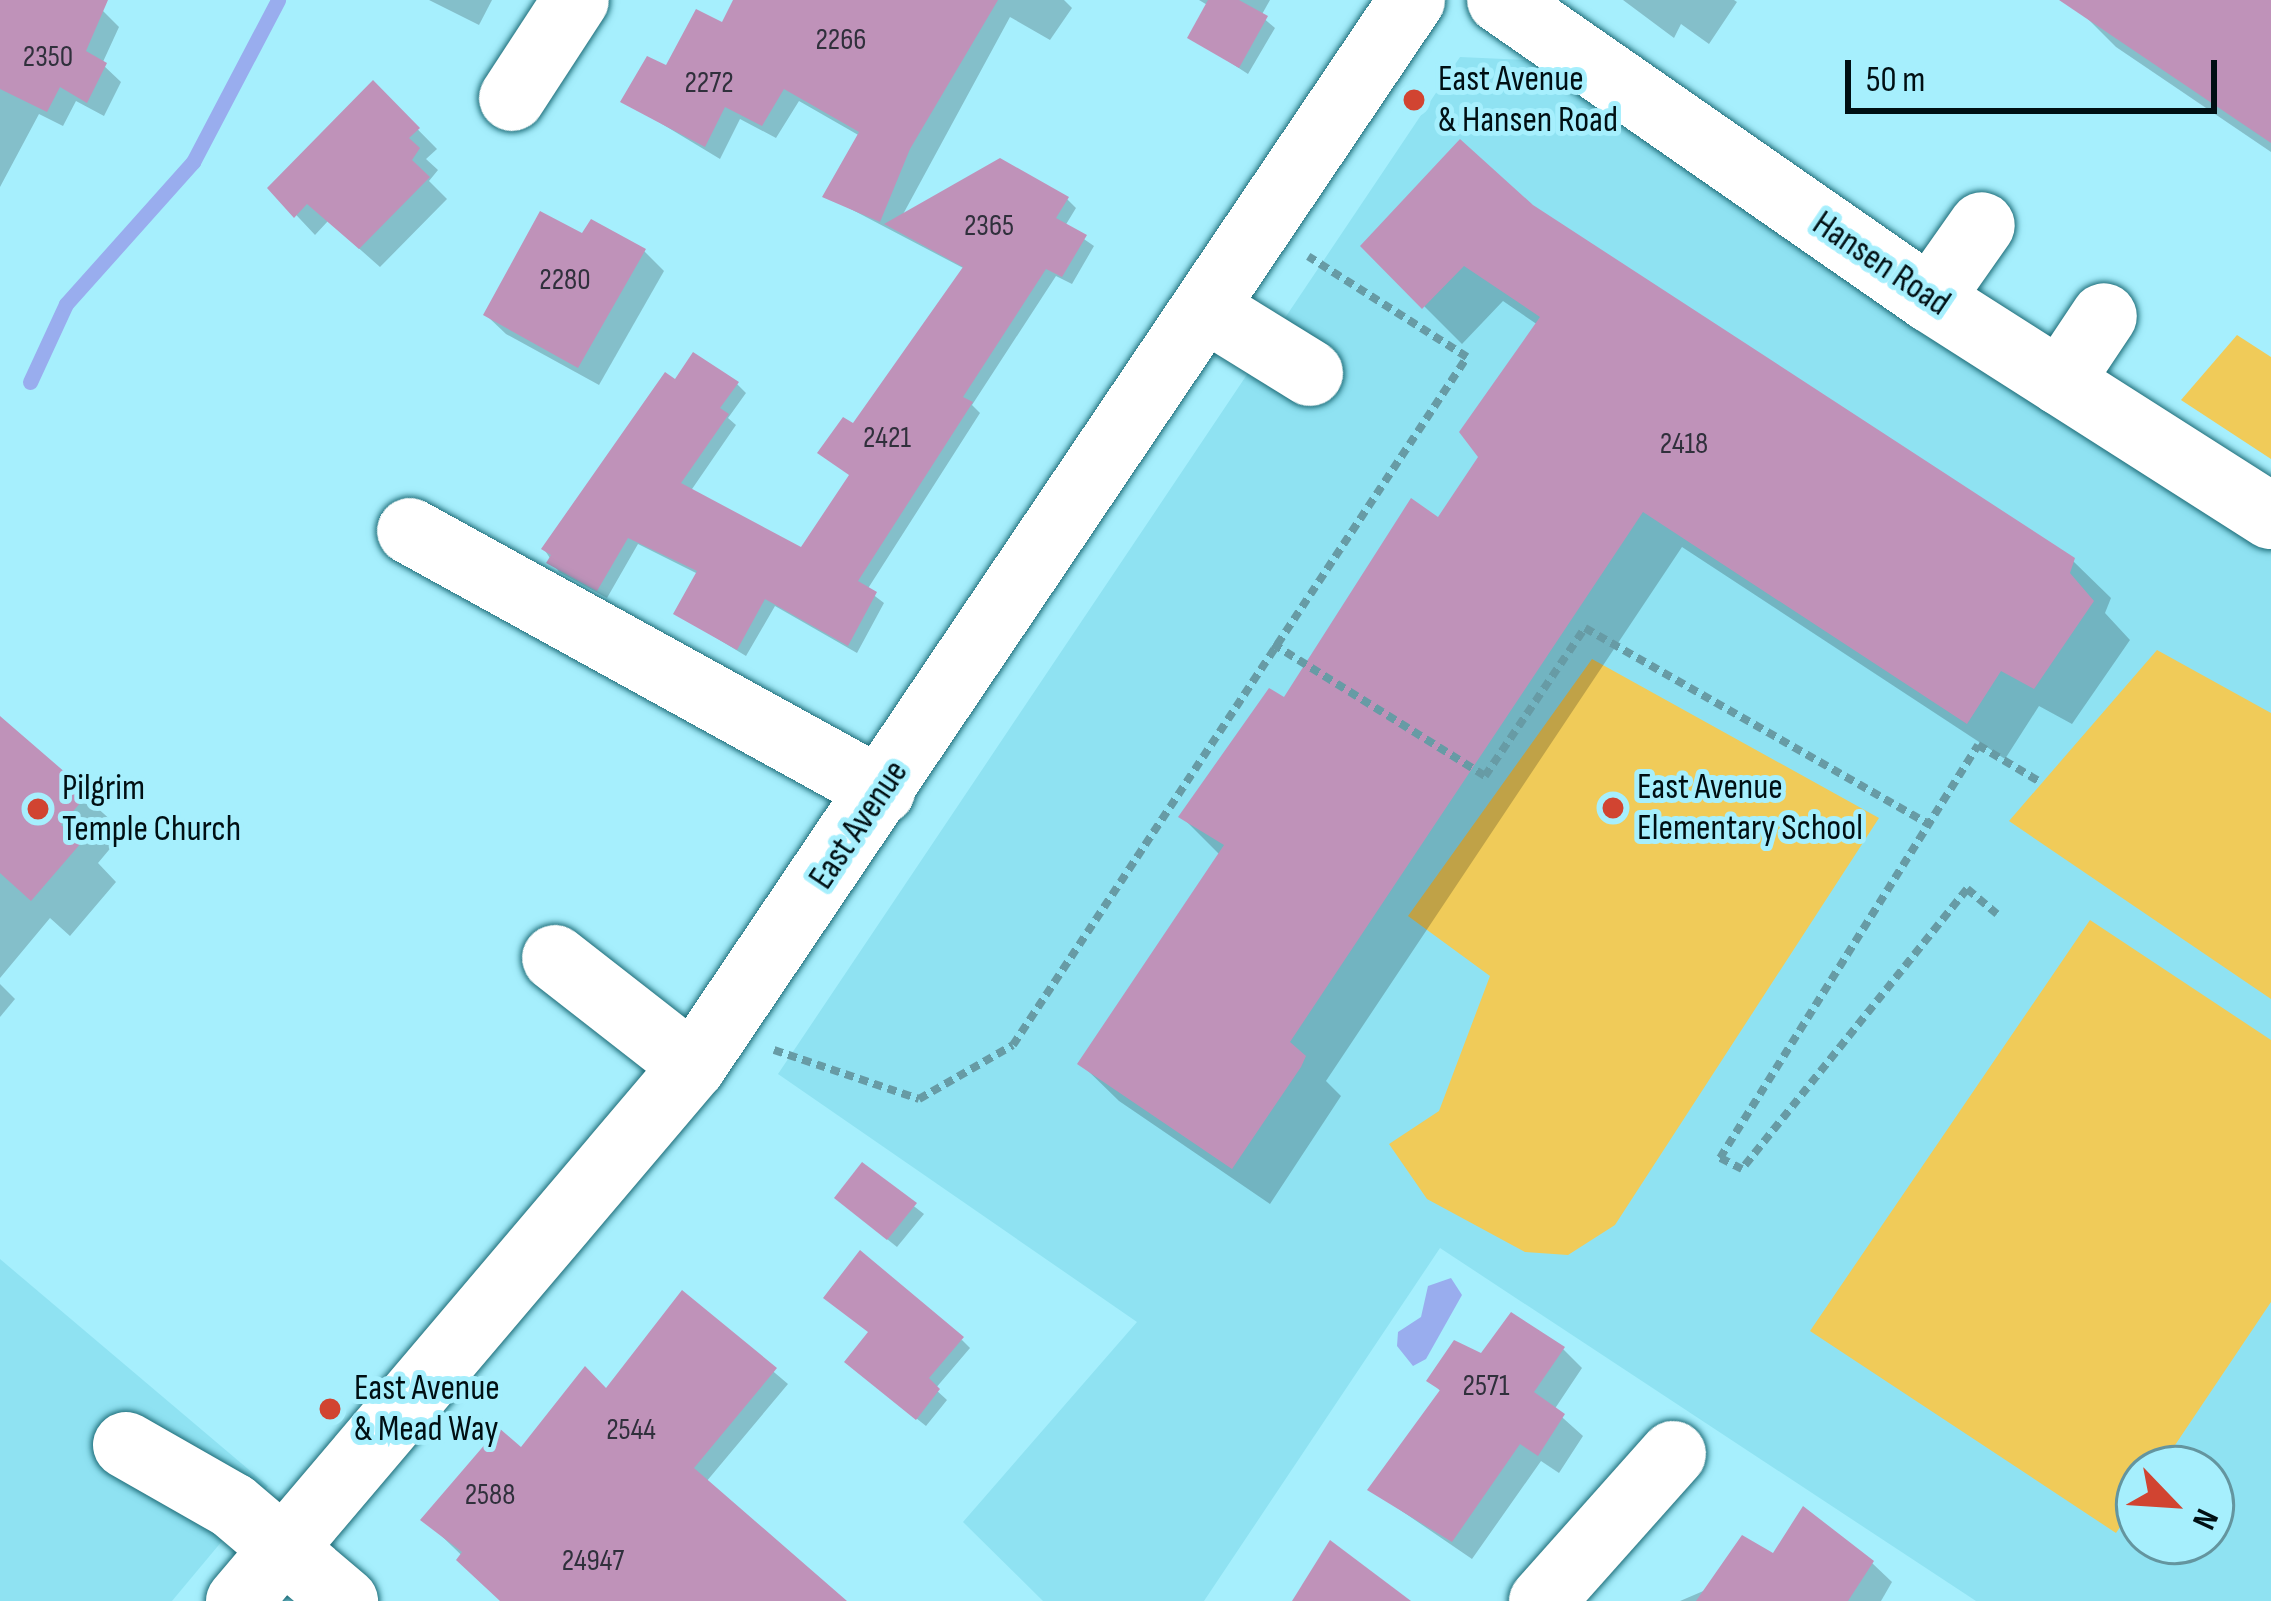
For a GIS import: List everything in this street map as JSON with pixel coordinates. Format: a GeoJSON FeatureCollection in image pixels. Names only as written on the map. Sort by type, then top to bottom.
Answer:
{"type":"FeatureCollection","features":[{"type":"Feature","properties":{"kind":"street"},"geometry":{"type":"LineString","coordinates":[[512,98],[576,0]]}},
{"type":"Feature","properties":{"kind":"street","name":"East Avenue"},"geometry":{"type":"LineString","coordinates":[[239,1601],[693,1066],[1208,310],[1412,0]]}},
{"type":"Feature","properties":{"kind":"street","name":"Hansen Road"},"geometry":{"type":"LineString","coordinates":[[1500,0],[1930,299],[2271,516]]}},
{"type":"Feature","properties":{"kind":"street"},"geometry":{"type":"LineString","coordinates":[[1930,299],[1982,225]]}},
{"type":"Feature","properties":{"kind":"street"},"geometry":{"type":"LineString","coordinates":[[1208,310],[1310,373]]}},
{"type":"Feature","properties":{"kind":"street"},"geometry":{"type":"LineString","coordinates":[[2060,382],[2104,316]]}},
{"type":"Feature","properties":{"kind":"street"},"geometry":{"type":"LineString","coordinates":[[410,531],[882,791]]}},
{"type":"Feature","properties":{"kind":"street"},"geometry":{"type":"LineString","coordinates":[[555,958],[693,1066]]}},
{"type":"Feature","properties":{"kind":"street"},"geometry":{"type":"LineString","coordinates":[[126,1445],[233,1506],[345,1601]]}},
{"type":"Feature","properties":{"kind":"street"},"geometry":{"type":"LineString","coordinates":[[1542,1601],[1673,1454]]}},
{"type":"Feature","properties":{"kind":"path"},"geometry":{"type":"LineString","coordinates":[[771,1049],[919,1099],[1013,1045],[1467,357],[1307,255]]}},
{"type":"Feature","properties":{"kind":"path"},"geometry":{"type":"LineString","coordinates":[[1274,644],[1485,776],[1585,628],[1929,824]]}},
{"type":"Feature","properties":{"kind":"path"},"geometry":{"type":"LineString","coordinates":[[1997,914],[1967,889],[1742,1169],[1720,1158],[1978,745],[2042,783]]}},
{"type":"Feature","properties":{"kind":"shaded area","name":"East Avenue Elementary School"},"geometry":{"type":"Polygon","coordinates":[[[1460,57],[1526,60],[2271,542],[2271,1601],[1976,1601],[1440,1248],[1204,1601],[1043,1601],[963,1522],[1137,1322],[778,1074],[1460,57]]]}},
{"type":"Feature","properties":{"kind":"shaded area"},"geometry":{"type":"Polygon","coordinates":[[[2237,335],[2271,357],[2271,459],[2181,400],[2237,335]]]}},
{"type":"Feature","properties":{"kind":"shaded area"},"geometry":{"type":"Polygon","coordinates":[[[2157,650],[2271,713],[2271,999],[2009,821],[2157,650]]]}},
{"type":"Feature","properties":{"kind":"shaded area"},"geometry":{"type":"Polygon","coordinates":[[[1592,659],[1879,818],[1615,1225],[1568,1255],[1525,1252],[1427,1199],[1389,1144],[1439,1111],[1490,976],[1408,916],[1592,659]]]}},
{"type":"Feature","properties":{"kind":"shaded area"},"geometry":{"type":"Polygon","coordinates":[[[2090,920],[2271,1040],[2271,1302],[2175,1445],[2115,1445],[2115,1532],[1810,1331],[2090,920]]]}},
{"type":"Feature","properties":{"kind":"shaded area"},"geometry":{"type":"Polygon","coordinates":[[[0,1259],[268,1486],[172,1601],[0,1601],[0,1259]]]}},
{"type":"Feature","properties":{"kind":"shaded area"},"geometry":{"type":"Polygon","coordinates":[[[1451,1278],[1462,1295],[1426,1359],[1413,1366],[1397,1346],[1398,1332],[1421,1317],[1428,1286],[1451,1278]]]}},
{"type":"Feature","properties":{"kind":"building"},"geometry":{"type":"Polygon","coordinates":[[[0,0],[108,0],[86,51],[107,63],[87,103],[60,87],[47,112],[0,89],[0,0]]]}},
{"type":"Feature","properties":{"kind":"building"},"geometry":{"type":"Polygon","coordinates":[[[733,0],[998,0],[910,149],[880,222],[822,197],[859,132],[784,89],[762,126],[725,107],[705,147],[620,102],[647,56],[666,65],[696,9],[722,22],[733,0]]]}},
{"type":"Feature","properties":{"kind":"building"},"geometry":{"type":"Polygon","coordinates":[[[1208,0],[1239,0],[1268,16],[1239,68],[1187,38],[1208,0]]]}},
{"type":"Feature","properties":{"kind":"building"},"geometry":{"type":"Polygon","coordinates":[[[2059,0],[2271,0],[2271,143],[2059,0]]]}},
{"type":"Feature","properties":{"kind":"building"},"geometry":{"type":"Polygon","coordinates":[[[373,80],[420,128],[409,138],[420,148],[412,160],[430,177],[359,249],[307,204],[294,218],[267,188],[373,80]]]}},
{"type":"Feature","properties":{"kind":"building"},"geometry":{"type":"Polygon","coordinates":[[[1460,139],[1533,205],[2075,558],[2070,573],[2094,601],[2034,689],[2001,671],[1967,724],[1643,512],[1290,1042],[1306,1056],[1301,1067],[1232,1169],[1077,1064],[1224,845],[1178,817],[1269,688],[1284,697],[1411,498],[1438,517],[1478,457],[1459,432],[1540,317],[1464,266],[1422,309],[1360,246],[1460,139]]]}},
{"type":"Feature","properties":{"kind":"building"},"geometry":{"type":"Polygon","coordinates":[[[1000,158],[1069,197],[1056,218],[1087,235],[1062,277],[1046,269],[963,397],[973,402],[858,581],[877,592],[848,646],[765,599],[737,650],[673,614],[697,571],[628,538],[597,591],[546,563],[551,555],[541,549],[665,372],[675,379],[693,352],[739,382],[720,408],[729,414],[681,483],[801,547],[849,475],[817,453],[843,417],[853,423],[963,267],[884,224],[1000,158]]]}},
{"type":"Feature","properties":{"kind":"building"},"geometry":{"type":"Polygon","coordinates":[[[540,211],[582,233],[591,219],[646,249],[578,368],[483,315],[540,211]]]}},
{"type":"Feature","properties":{"kind":"building","name":"Pilgrim Temple Church"},"geometry":{"type":"Polygon","coordinates":[[[0,716],[89,793],[61,825],[81,843],[31,901],[0,873],[0,716]]]}},
{"type":"Feature","properties":{"kind":"building"},"geometry":{"type":"Polygon","coordinates":[[[862,1162],[917,1203],[887,1240],[834,1198],[862,1162]]]}},
{"type":"Feature","properties":{"kind":"building"},"geometry":{"type":"Polygon","coordinates":[[[860,1250],[964,1337],[929,1378],[940,1389],[916,1420],[844,1362],[868,1332],[823,1298],[860,1250]]]}},
{"type":"Feature","properties":{"kind":"building"},"geometry":{"type":"Polygon","coordinates":[[[682,1290],[777,1368],[694,1468],[847,1601],[500,1601],[456,1560],[462,1552],[420,1520],[499,1428],[521,1447],[585,1366],[606,1388],[682,1290]]]}},
{"type":"Feature","properties":{"kind":"building"},"geometry":{"type":"Polygon","coordinates":[[[1511,1312],[1565,1347],[1534,1392],[1565,1414],[1538,1456],[1520,1444],[1452,1542],[1367,1490],[1440,1390],[1426,1381],[1454,1340],[1481,1353],[1511,1312]]]}},
{"type":"Feature","properties":{"kind":"building"},"geometry":{"type":"Polygon","coordinates":[[[1803,1506],[1874,1561],[1848,1601],[1696,1601],[1742,1535],[1773,1553],[1803,1506]]]}},
{"type":"Feature","properties":{"kind":"building"},"geometry":{"type":"Polygon","coordinates":[[[1330,1540],[1411,1601],[1292,1601],[1330,1540]]]}},
{"type":"Feature","properties":{"kind":"waterway"},"geometry":{"type":"LineString","coordinates":[[30,382],[66,304],[193,162],[278,0]]}},
{"type":"Feature","properties":{"kind":"place","name":"East Avenue & Hansen Road"},"geometry":{"type":"Point","coordinates":[1414,100]}},
{"type":"Feature","properties":{"kind":"place","name":"East Avenue Elementary School"},"geometry":{"type":"Point","coordinates":[1613,808]}},
{"type":"Feature","properties":{"kind":"place","name":"Pilgrim Temple Church"},"geometry":{"type":"Point","coordinates":[38,809]}},
{"type":"Feature","properties":{"kind":"place","name":"East Avenue & Mead Way"},"geometry":{"type":"Point","coordinates":[330,1409]}}]}
